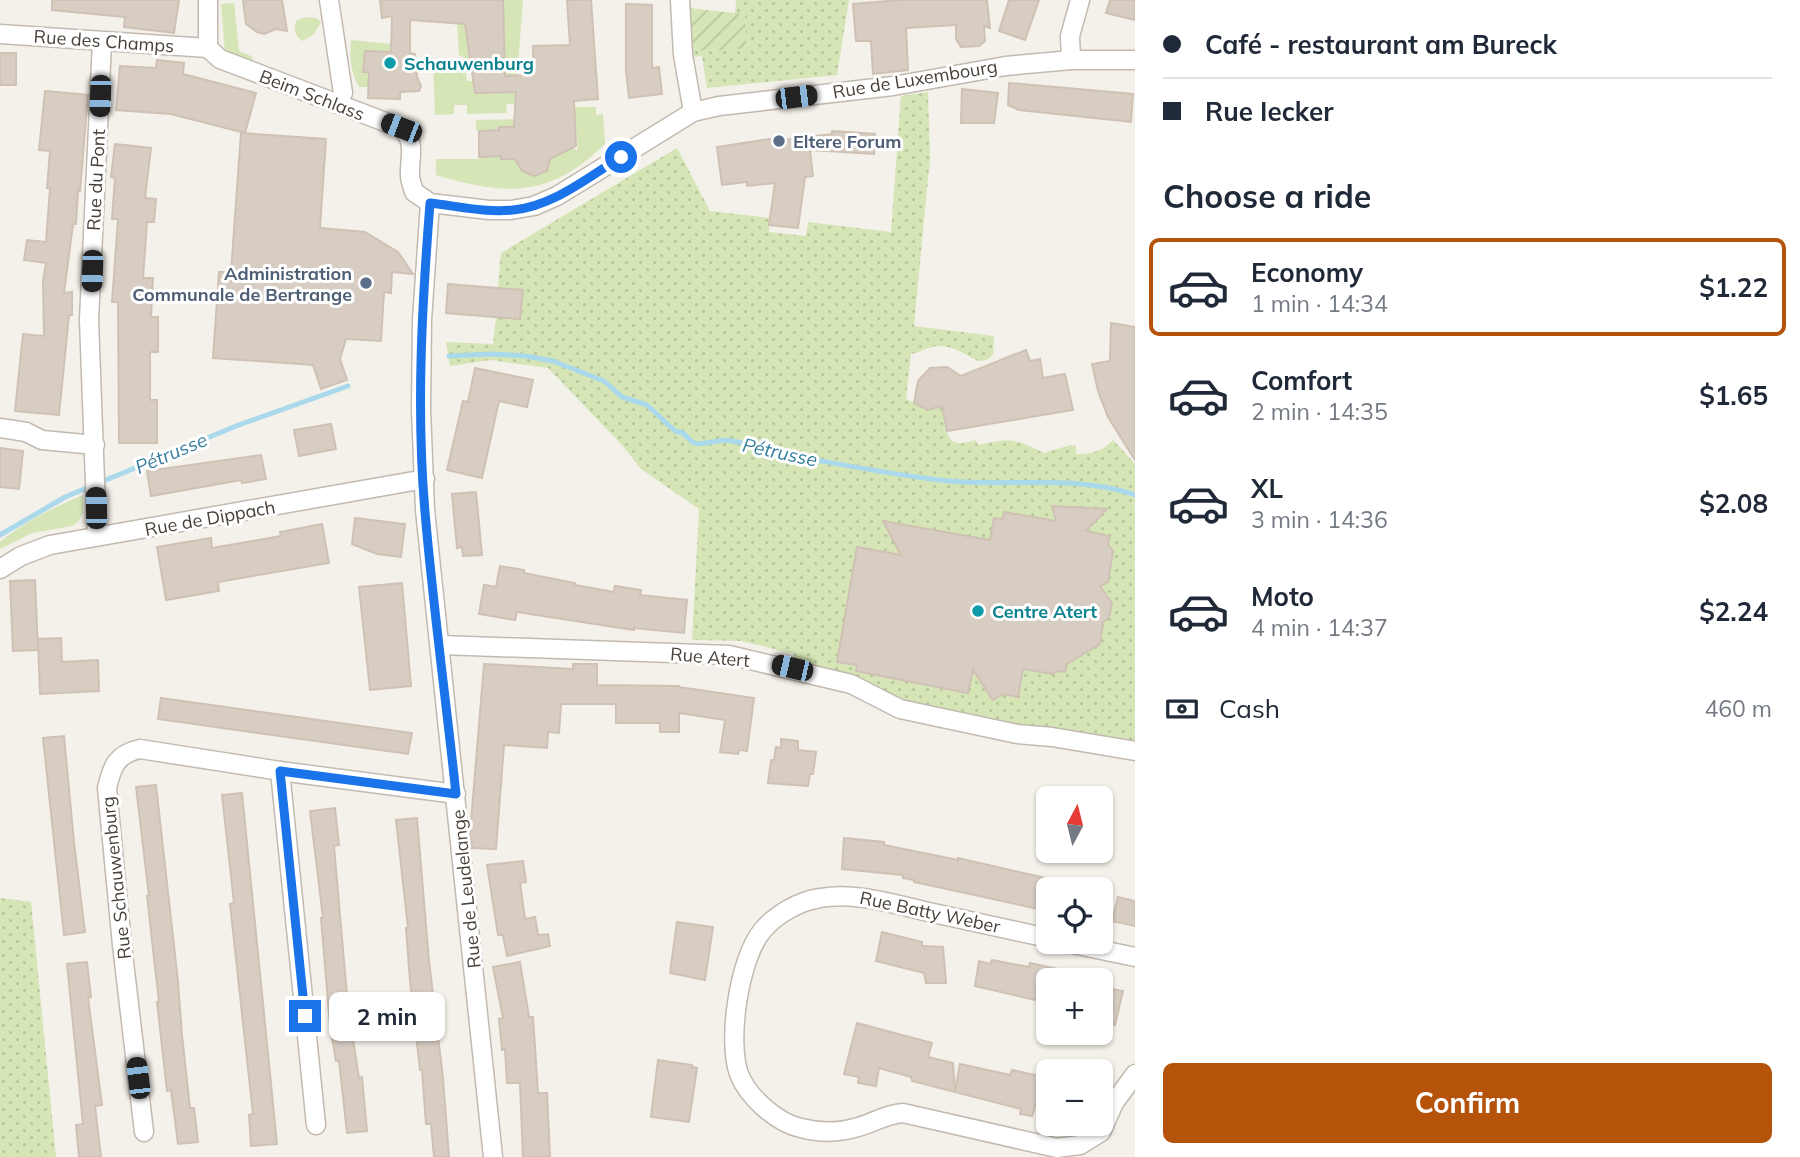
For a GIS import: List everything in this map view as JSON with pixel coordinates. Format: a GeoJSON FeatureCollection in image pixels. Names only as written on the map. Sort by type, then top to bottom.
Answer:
{"type":"FeatureCollection","features":[{"type":"Feature","properties":{"kind":"street"},"geometry":{"type":"LineString","coordinates":[[208,0],[214,53]]}},
{"type":"Feature","properties":{"kind":"street","name":"Beim Schlass"},"geometry":{"type":"LineString","coordinates":[[329,0],[343,93]]}},
{"type":"Feature","properties":{"kind":"street"},"geometry":{"type":"LineString","coordinates":[[680,0],[683,55],[693,112]]}},
{"type":"Feature","properties":{"kind":"street"},"geometry":{"type":"LineString","coordinates":[[1070,60],[1070,36],[1080,0]]}},
{"type":"Feature","properties":{"kind":"street","name":"Rue des Champs"},"geometry":{"type":"LineString","coordinates":[[0,34],[151,43],[214,53]]}},
{"type":"Feature","properties":{"kind":"street","name":"Rue du Pont"},"geometry":{"type":"LineString","coordinates":[[97,536],[89,320],[102,42]]}},
{"type":"Feature","properties":{"kind":"street","name":"Beim Schlass"},"geometry":{"type":"LineString","coordinates":[[214,53],[401,128],[409,135],[412,146],[410,176],[414,192],[430,203]]}},
{"type":"Feature","properties":{"kind":"street","name":"Rue de Luxembourg"},"geometry":{"type":"LineString","coordinates":[[430,203],[512,211],[534,206],[557,196],[693,112],[719,106],[893,86],[1006,66],[1070,60],[1135,60]]}},
{"type":"Feature","properties":{"kind":"street","name":"Rue de Leudelange"},"geometry":{"type":"LineString","coordinates":[[430,203],[422,320],[421,410],[425,510],[493,1157]]}},
{"type":"Feature","properties":{"kind":"street"},"geometry":{"type":"LineString","coordinates":[[0,429],[26,432],[42,440],[94,444]]}},
{"type":"Feature","properties":{"kind":"street","name":"Rue de Dippach"},"geometry":{"type":"LineString","coordinates":[[0,569],[21,556],[50,545],[425,479]]}},
{"type":"Feature","properties":{"kind":"street","name":"Rue Atert"},"geometry":{"type":"LineString","coordinates":[[440,645],[729,654],[851,684],[900,709],[1017,734],[1135,751]]}},
{"type":"Feature","properties":{"kind":"street","name":"Rue Schauwenburg"},"geometry":{"type":"LineString","coordinates":[[144,1132],[107,788],[113,765],[130,751],[140,749],[456,794]]}},
{"type":"Feature","properties":{"kind":"street"},"geometry":{"type":"LineString","coordinates":[[280,771],[316,1125]]}},
{"type":"Feature","properties":{"kind":"street","name":"Rue Batty Weber"},"geometry":{"type":"LineString","coordinates":[[1036,935],[855,895],[818,898],[786,910],[761,932],[744,965],[736,1014],[735,1045],[739,1074],[754,1098],[785,1123],[800,1128],[831,1132],[860,1127],[885,1115],[903,1113],[1057,1148],[1080,1145],[1101,1132],[1114,1103],[1135,1074]]}},
{"type":"Feature","properties":{"kind":"street"},"geometry":{"type":"LineString","coordinates":[[1113,952],[1135,957]]}},
{"type":"Feature","properties":{"kind":"green space"},"geometry":{"type":"Polygon","coordinates":[[[503,0],[523,0],[515,104],[506,104],[507,113],[467,114],[467,105],[454,105],[454,114],[435,115],[433,60],[456,59],[465,64],[467,81],[473,81],[475,93],[506,92],[503,0]]]}},
{"type":"Feature","properties":{"kind":"green space"},"geometry":{"type":"Polygon","coordinates":[[[736,0],[849,0],[837,75],[707,88],[702,56],[692,57],[692,51],[747,49],[745,15],[735,13],[736,0]]]}},
{"type":"Feature","properties":{"kind":"green space"},"geometry":{"type":"Polygon","coordinates":[[[234,3],[239,51],[253,57],[251,62],[225,52],[221,4],[234,3]]]}},
{"type":"Feature","properties":{"kind":"green space"},"geometry":{"type":"Polygon","coordinates":[[[688,8],[745,14],[747,49],[692,51],[688,8]]]}},
{"type":"Feature","properties":{"kind":"green space"},"geometry":{"type":"Polygon","coordinates":[[[316,18],[321,22],[313,35],[302,41],[296,34],[295,26],[297,20],[316,18]]]}},
{"type":"Feature","properties":{"kind":"green space"},"geometry":{"type":"Polygon","coordinates":[[[457,23],[465,24],[470,61],[459,55],[457,23]]]}},
{"type":"Feature","properties":{"kind":"green space"},"geometry":{"type":"Polygon","coordinates":[[[351,40],[391,44],[391,52],[365,51],[363,71],[369,72],[368,87],[359,87],[352,70],[351,40]]]}},
{"type":"Feature","properties":{"kind":"green space"},"geometry":{"type":"Polygon","coordinates":[[[928,92],[930,158],[914,326],[994,336],[993,355],[987,360],[978,361],[942,346],[911,354],[906,399],[928,410],[942,406],[947,433],[953,442],[976,440],[978,445],[1012,441],[1026,444],[1044,453],[1070,445],[1076,446],[1076,454],[1087,454],[1096,452],[1113,440],[1135,464],[1135,751],[1017,734],[792,668],[794,654],[742,641],[692,640],[699,509],[641,469],[622,445],[548,368],[491,360],[450,366],[446,342],[493,344],[496,317],[520,319],[522,290],[498,288],[501,253],[677,148],[710,211],[770,218],[769,232],[806,236],[808,222],[891,232],[901,96],[928,92]]]}},
{"type":"Feature","properties":{"kind":"green space"},"geometry":{"type":"Polygon","coordinates":[[[574,107],[596,107],[596,115],[603,114],[605,144],[565,175],[526,188],[506,189],[484,187],[436,175],[436,159],[501,156],[503,159],[503,156],[548,164],[546,154],[556,156],[573,147],[578,149],[574,107]]]}},
{"type":"Feature","properties":{"kind":"green space"},"geometry":{"type":"Polygon","coordinates":[[[515,119],[519,129],[476,130],[476,120],[515,119]]]}},
{"type":"Feature","properties":{"kind":"green space"},"geometry":{"type":"Polygon","coordinates":[[[83,495],[83,513],[72,526],[32,533],[0,549],[0,542],[19,528],[83,495]]]}},
{"type":"Feature","properties":{"kind":"green space"},"geometry":{"type":"Polygon","coordinates":[[[0,898],[31,902],[56,1157],[0,1157],[0,898]]]}},
{"type":"Feature","properties":{"kind":"building"},"geometry":{"type":"Polygon","coordinates":[[[52,0],[179,0],[174,33],[124,27],[125,17],[52,10],[52,0]]]}},
{"type":"Feature","properties":{"kind":"building"},"geometry":{"type":"Polygon","coordinates":[[[243,0],[282,0],[287,31],[276,29],[264,34],[257,32],[246,24],[243,0]]]}},
{"type":"Feature","properties":{"kind":"building"},"geometry":{"type":"Polygon","coordinates":[[[380,0],[503,0],[505,76],[534,75],[533,46],[570,45],[567,0],[591,0],[598,99],[574,101],[576,146],[550,159],[547,171],[534,176],[522,171],[515,159],[501,159],[501,156],[479,157],[479,131],[514,127],[516,92],[475,93],[465,24],[410,20],[410,53],[415,54],[417,77],[421,86],[419,91],[400,92],[400,99],[368,98],[369,72],[363,72],[365,51],[391,52],[392,16],[382,18],[380,0]]]}},
{"type":"Feature","properties":{"kind":"building"},"geometry":{"type":"Polygon","coordinates":[[[899,0],[987,0],[990,28],[984,26],[985,41],[979,46],[961,47],[956,39],[956,25],[906,28],[908,70],[873,74],[871,41],[856,41],[853,4],[899,0]]]}},
{"type":"Feature","properties":{"kind":"building"},"geometry":{"type":"Polygon","coordinates":[[[1009,0],[1039,0],[1025,40],[999,31],[1009,0]]]}},
{"type":"Feature","properties":{"kind":"building"},"geometry":{"type":"Polygon","coordinates":[[[1110,0],[1135,0],[1135,20],[1106,13],[1110,0]]]}},
{"type":"Feature","properties":{"kind":"building"},"geometry":{"type":"Polygon","coordinates":[[[626,4],[652,5],[652,68],[659,67],[662,94],[629,98],[626,71],[626,4]]]}},
{"type":"Feature","properties":{"kind":"building"},"geometry":{"type":"Polygon","coordinates":[[[0,53],[16,53],[16,85],[0,85],[0,53]]]}},
{"type":"Feature","properties":{"kind":"building"},"geometry":{"type":"Polygon","coordinates":[[[157,60],[184,63],[183,74],[256,93],[245,133],[171,114],[116,110],[120,66],[156,68],[157,60]]]}},
{"type":"Feature","properties":{"kind":"building"},"geometry":{"type":"Polygon","coordinates":[[[1009,83],[1133,94],[1131,122],[1019,110],[1008,105],[1009,83]]]}},
{"type":"Feature","properties":{"kind":"building"},"geometry":{"type":"Polygon","coordinates":[[[962,89],[998,93],[994,123],[961,123],[962,89]]]}},
{"type":"Feature","properties":{"kind":"building"},"geometry":{"type":"Polygon","coordinates":[[[45,91],[88,95],[76,224],[73,224],[64,293],[72,292],[72,315],[69,315],[59,415],[15,411],[23,334],[44,336],[43,281],[46,263],[24,260],[27,240],[46,242],[50,151],[39,150],[45,91]]]}},
{"type":"Feature","properties":{"kind":"building"},"geometry":{"type":"Polygon","coordinates":[[[832,131],[875,134],[874,154],[810,150],[813,176],[805,177],[798,228],[769,225],[775,183],[722,185],[717,147],[783,137],[783,140],[832,134],[832,131]]]}},
{"type":"Feature","properties":{"kind":"building"},"geometry":{"type":"Polygon","coordinates":[[[241,133],[326,139],[320,228],[365,232],[398,252],[413,274],[392,272],[391,293],[384,292],[381,341],[346,339],[340,359],[347,380],[321,389],[313,365],[213,358],[219,272],[231,272],[241,133]]]}},
{"type":"Feature","properties":{"kind":"building"},"geometry":{"type":"Polygon","coordinates":[[[115,144],[151,148],[145,198],[156,199],[154,222],[147,222],[143,278],[153,278],[151,317],[158,317],[158,352],[150,352],[150,400],[157,400],[157,443],[119,443],[118,302],[112,302],[118,219],[112,219],[115,178],[111,177],[115,144]]]}},
{"type":"Feature","properties":{"kind":"building"},"geometry":{"type":"Polygon","coordinates":[[[448,284],[523,290],[520,319],[446,313],[448,284]]]}},
{"type":"Feature","properties":{"kind":"building"},"geometry":{"type":"Polygon","coordinates":[[[1111,323],[1135,327],[1135,460],[1108,417],[1092,364],[1110,361],[1111,323]]]}},
{"type":"Feature","properties":{"kind":"building"},"geometry":{"type":"Polygon","coordinates":[[[1026,350],[1030,361],[1040,359],[1043,378],[1065,374],[1073,410],[947,431],[942,406],[928,410],[914,403],[918,381],[930,368],[947,367],[961,376],[1026,350]]]}},
{"type":"Feature","properties":{"kind":"building"},"geometry":{"type":"Polygon","coordinates":[[[475,368],[533,380],[527,407],[499,401],[482,478],[447,470],[463,401],[468,402],[475,368]]]}},
{"type":"Feature","properties":{"kind":"building"},"geometry":{"type":"Polygon","coordinates":[[[331,424],[336,449],[299,456],[294,430],[331,424]]]}},
{"type":"Feature","properties":{"kind":"building"},"geometry":{"type":"Polygon","coordinates":[[[0,448],[23,451],[19,489],[0,487],[0,448]]]}},
{"type":"Feature","properties":{"kind":"building"},"geometry":{"type":"Polygon","coordinates":[[[261,455],[266,479],[242,483],[241,480],[151,496],[147,471],[261,455]]]}},
{"type":"Feature","properties":{"kind":"building"},"geometry":{"type":"Polygon","coordinates":[[[476,492],[482,555],[463,556],[462,547],[457,548],[452,494],[476,492]]]}},
{"type":"Feature","properties":{"kind":"building","name":"Centre Atert"},"geometry":{"type":"Polygon","coordinates":[[[1052,506],[1107,509],[1086,531],[1109,536],[1108,545],[1113,551],[1108,582],[1100,586],[1112,603],[1109,618],[1103,622],[1100,644],[1067,664],[1065,672],[1057,671],[1052,674],[1023,669],[1018,697],[1003,694],[993,700],[973,670],[968,693],[856,671],[857,665],[837,662],[857,547],[901,555],[883,521],[990,540],[994,518],[1003,519],[1004,512],[1056,521],[1052,506]]]}},
{"type":"Feature","properties":{"kind":"building"},"geometry":{"type":"Polygon","coordinates":[[[355,518],[405,524],[401,557],[377,554],[352,544],[355,518]]]}},
{"type":"Feature","properties":{"kind":"building"},"geometry":{"type":"Polygon","coordinates":[[[322,524],[329,563],[218,582],[219,591],[166,600],[157,547],[211,538],[212,548],[281,536],[280,532],[322,524]]]}},
{"type":"Feature","properties":{"kind":"building"},"geometry":{"type":"Polygon","coordinates":[[[500,566],[575,585],[614,592],[615,586],[641,590],[640,595],[687,600],[684,633],[634,630],[517,612],[515,620],[479,614],[484,585],[496,587],[500,566]]]}},
{"type":"Feature","properties":{"kind":"building"},"geometry":{"type":"Polygon","coordinates":[[[35,580],[38,650],[13,651],[10,581],[35,580]]]}},
{"type":"Feature","properties":{"kind":"building"},"geometry":{"type":"Polygon","coordinates":[[[402,583],[411,686],[370,690],[359,587],[402,583]]]}},
{"type":"Feature","properties":{"kind":"building"},"geometry":{"type":"Polygon","coordinates":[[[61,638],[62,662],[98,660],[99,691],[40,694],[38,639],[61,638]]]}},
{"type":"Feature","properties":{"kind":"building"},"geometry":{"type":"Polygon","coordinates":[[[484,664],[573,669],[573,664],[597,664],[597,685],[679,686],[754,698],[747,751],[739,750],[738,754],[720,752],[725,720],[679,713],[679,732],[660,732],[660,723],[616,723],[616,704],[561,704],[559,733],[548,732],[547,748],[504,745],[496,849],[472,848],[470,834],[484,664]]]}},
{"type":"Feature","properties":{"kind":"building"},"geometry":{"type":"Polygon","coordinates":[[[161,698],[412,733],[408,754],[158,719],[161,698]]]}},
{"type":"Feature","properties":{"kind":"building"},"geometry":{"type":"Polygon","coordinates":[[[64,736],[85,932],[64,935],[43,738],[64,736]]]}},
{"type":"Feature","properties":{"kind":"building"},"geometry":{"type":"Polygon","coordinates":[[[781,739],[798,741],[798,750],[816,752],[813,774],[810,774],[808,786],[768,783],[771,760],[774,760],[776,747],[781,748],[781,739]]]}},
{"type":"Feature","properties":{"kind":"building"},"geometry":{"type":"Polygon","coordinates":[[[156,785],[190,1108],[194,1108],[198,1142],[178,1144],[171,1090],[167,1091],[136,787],[156,785]]]}},
{"type":"Feature","properties":{"kind":"building"},"geometry":{"type":"Polygon","coordinates":[[[242,793],[277,1144],[251,1146],[249,1115],[253,1114],[230,904],[234,903],[222,795],[242,793]]]}},
{"type":"Feature","properties":{"kind":"building"},"geometry":{"type":"Polygon","coordinates":[[[335,808],[339,845],[334,846],[348,1007],[359,1078],[362,1077],[367,1131],[347,1133],[339,1061],[336,1061],[330,1026],[323,918],[310,811],[335,808]]]}},
{"type":"Feature","properties":{"kind":"building"},"geometry":{"type":"Polygon","coordinates":[[[417,818],[449,1157],[434,1157],[431,1124],[426,1124],[410,981],[408,928],[396,820],[417,818]]]}},
{"type":"Feature","properties":{"kind":"building"},"geometry":{"type":"Polygon","coordinates":[[[844,838],[884,842],[884,845],[1041,877],[1036,877],[1036,908],[914,882],[903,878],[903,875],[842,869],[844,838]]]}},
{"type":"Feature","properties":{"kind":"building"},"geometry":{"type":"Polygon","coordinates":[[[523,861],[526,882],[520,883],[525,919],[535,917],[538,935],[548,934],[550,946],[507,956],[503,935],[498,935],[487,865],[523,861]]]}},
{"type":"Feature","properties":{"kind":"building"},"geometry":{"type":"Polygon","coordinates":[[[1118,897],[1135,901],[1135,926],[1113,921],[1118,897]]]}},
{"type":"Feature","properties":{"kind":"building"},"geometry":{"type":"Polygon","coordinates":[[[677,922],[713,927],[705,980],[670,973],[677,922]]]}},
{"type":"Feature","properties":{"kind":"building"},"geometry":{"type":"Polygon","coordinates":[[[882,932],[922,942],[922,946],[943,947],[946,983],[926,983],[924,973],[876,961],[882,932]]]}},
{"type":"Feature","properties":{"kind":"building"},"geometry":{"type":"Polygon","coordinates":[[[992,960],[1029,967],[1030,963],[1053,968],[1036,968],[1036,1000],[975,986],[979,961],[990,964],[992,960]]]}},
{"type":"Feature","properties":{"kind":"building"},"geometry":{"type":"Polygon","coordinates":[[[87,962],[91,997],[88,998],[102,1105],[95,1106],[101,1157],[79,1157],[76,1125],[83,1124],[67,964],[87,962]]]}},
{"type":"Feature","properties":{"kind":"building"},"geometry":{"type":"Polygon","coordinates":[[[520,962],[529,1017],[533,1017],[538,1093],[547,1093],[550,1157],[523,1157],[520,1083],[507,1083],[505,1049],[502,1050],[499,1019],[503,1018],[493,967],[520,962]]]}},
{"type":"Feature","properties":{"kind":"building"},"geometry":{"type":"Polygon","coordinates":[[[1113,989],[1123,991],[1113,1025],[1113,989]]]}},
{"type":"Feature","properties":{"kind":"building"},"geometry":{"type":"Polygon","coordinates":[[[857,1023],[932,1043],[928,1057],[953,1063],[955,1091],[960,1064],[1010,1075],[1012,1070],[1036,1075],[1036,1104],[1032,1116],[1020,1114],[1021,1109],[912,1081],[911,1077],[879,1068],[876,1086],[858,1083],[859,1077],[844,1074],[857,1023]]]}},
{"type":"Feature","properties":{"kind":"building"},"geometry":{"type":"Polygon","coordinates":[[[658,1060],[697,1068],[689,1122],[651,1117],[658,1060]]]}},
{"type":"Feature","properties":{"kind":"waterway","name":"Pétrusse"},"geometry":{"type":"LineString","coordinates":[[449,356],[491,354],[553,361],[604,381],[622,397],[647,405],[675,431],[683,433],[698,444],[726,440],[759,450],[949,481],[1066,483],[1135,495]]}},
{"type":"Feature","properties":{"kind":"waterway","name":"Pétrusse"},"geometry":{"type":"LineString","coordinates":[[0,535],[65,497],[236,426],[348,386]]}},
{"type":"Feature","properties":{"kind":"place","name":"Schauwenburg"},"geometry":{"type":"Point","coordinates":[390,63]}},
{"type":"Feature","properties":{"kind":"place","name":"Eltere Forum"},"geometry":{"type":"Point","coordinates":[779,141]}},
{"type":"Feature","properties":{"kind":"place","name":"Administration Communale de Bertrange"},"geometry":{"type":"Point","coordinates":[366,283]}},
{"type":"Feature","properties":{"kind":"place","name":"Centre Atert"},"geometry":{"type":"Point","coordinates":[978,611]}},
{"type":"Feature","properties":{"kind":"route"},"geometry":{"type":"LineString","coordinates":[[305,1016],[280,771],[456,794],[425,510],[421,410],[422,320],[430,203],[512,211],[534,206],[557,196],[621,157]]}}]}
